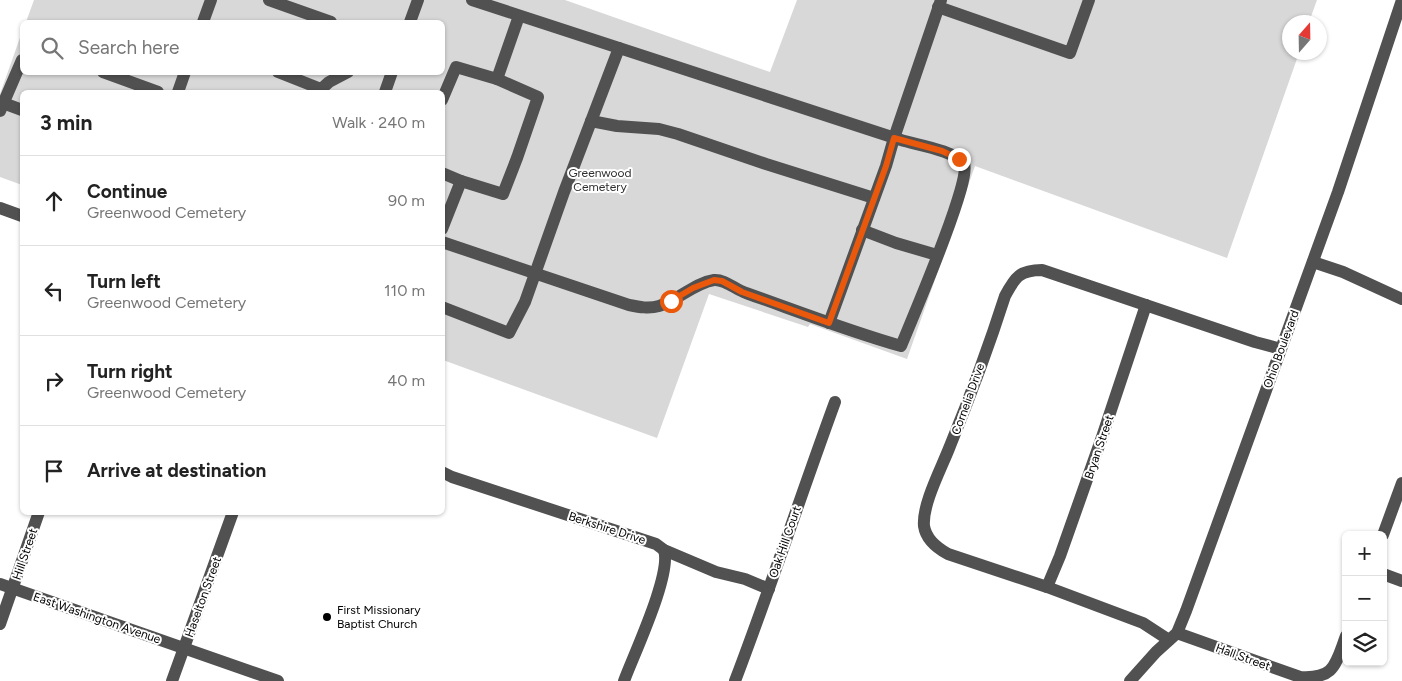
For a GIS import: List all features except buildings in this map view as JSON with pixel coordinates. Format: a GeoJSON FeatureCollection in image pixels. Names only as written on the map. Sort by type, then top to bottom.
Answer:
{"type":"FeatureCollection","features":[{"type":"Feature","properties":{"kind":"street"},"geometry":{"type":"LineString","coordinates":[[204,20],[212,0]]}},
{"type":"Feature","properties":{"kind":"street"},"geometry":{"type":"LineString","coordinates":[[269,0],[325,20]]}},
{"type":"Feature","properties":{"kind":"street"},"geometry":{"type":"LineString","coordinates":[[411,20],[418,0]]}},
{"type":"Feature","properties":{"kind":"street"},"geometry":{"type":"LineString","coordinates":[[445,243],[629,305],[647,308],[671,301],[693,288],[714,280],[722,281],[742,292],[901,346],[919,304],[961,191],[966,169],[959,159],[942,151],[894,138],[472,0]]}},
{"type":"Feature","properties":{"kind":"street"},"geometry":{"type":"LineString","coordinates":[[829,323],[891,152],[894,138],[940,4],[1070,52],[1089,0]]}},
{"type":"Feature","properties":{"kind":"street","name":"Ohio Boulevard"},"geometry":{"type":"LineString","coordinates":[[1130,681],[1173,636],[1313,262],[1402,0]]}},
{"type":"Feature","properties":{"kind":"street"},"geometry":{"type":"LineString","coordinates":[[497,79],[519,16]]}},
{"type":"Feature","properties":{"kind":"street"},"geometry":{"type":"LineString","coordinates":[[445,308],[509,333],[525,302],[564,192],[619,48]]}},
{"type":"Feature","properties":{"kind":"street"},"geometry":{"type":"LineString","coordinates":[[20,65],[2,107],[20,110]]}},
{"type":"Feature","properties":{"kind":"street"},"geometry":{"type":"LineString","coordinates":[[445,93],[456,67],[497,79],[538,97],[503,194],[445,174]]}},
{"type":"Feature","properties":{"kind":"street"},"geometry":{"type":"LineString","coordinates":[[111,75],[152,90]]}},
{"type":"Feature","properties":{"kind":"street"},"geometry":{"type":"LineString","coordinates":[[179,90],[184,75]]}},
{"type":"Feature","properties":{"kind":"street"},"geometry":{"type":"LineString","coordinates":[[285,75],[318,90]]}},
{"type":"Feature","properties":{"kind":"street"},"geometry":{"type":"LineString","coordinates":[[321,90],[329,82],[342,75]]}},
{"type":"Feature","properties":{"kind":"street"},"geometry":{"type":"LineString","coordinates":[[386,90],[391,75]]}},
{"type":"Feature","properties":{"kind":"street"},"geometry":{"type":"LineString","coordinates":[[591,121],[617,126],[659,129],[678,134],[874,198]]}},
{"type":"Feature","properties":{"kind":"street"},"geometry":{"type":"LineString","coordinates":[[445,221],[461,181]]}},
{"type":"Feature","properties":{"kind":"street"},"geometry":{"type":"LineString","coordinates":[[0,208],[20,215]]}},
{"type":"Feature","properties":{"kind":"street"},"geometry":{"type":"LineString","coordinates":[[862,230],[896,244],[937,255]]}},
{"type":"Feature","properties":{"kind":"street"},"geometry":{"type":"LineString","coordinates":[[1313,262],[1343,272],[1402,299]]}},
{"type":"Feature","properties":{"kind":"street","name":"Cornelia Drive"},"geometry":{"type":"LineString","coordinates":[[1173,636],[1047,587],[939,550],[931,541],[924,525],[926,510],[934,484],[950,447],[1006,296],[1018,276],[1025,272],[1042,270],[1146,306],[1281,349]]}},
{"type":"Feature","properties":{"kind":"street","name":"Bryan Street"},"geometry":{"type":"LineString","coordinates":[[1047,587],[1060,556],[1102,437],[1146,306]]}},
{"type":"Feature","properties":{"kind":"street","name":"Oak Hill Court"},"geometry":{"type":"LineString","coordinates":[[735,681],[834,402]]}},
{"type":"Feature","properties":{"kind":"street","name":"Berkshire Drive"},"geometry":{"type":"LineString","coordinates":[[445,474],[656,544],[664,550],[716,572],[745,579],[768,589]]}},
{"type":"Feature","properties":{"kind":"street"},"geometry":{"type":"LineString","coordinates":[[1384,531],[1402,484]]}},
{"type":"Feature","properties":{"kind":"street","name":"Hill Street"},"geometry":{"type":"LineString","coordinates":[[0,624],[38,515]]}},
{"type":"Feature","properties":{"kind":"street","name":"Haselton Street"},"geometry":{"type":"LineString","coordinates":[[172,681],[232,515]]}},
{"type":"Feature","properties":{"kind":"street"},"geometry":{"type":"LineString","coordinates":[[624,681],[653,608],[665,568],[666,556],[664,550]]}},
{"type":"Feature","properties":{"kind":"street"},"geometry":{"type":"LineString","coordinates":[[1387,575],[1402,581]]}},
{"type":"Feature","properties":{"kind":"street","name":"East Washington Avenue"},"geometry":{"type":"LineString","coordinates":[[0,584],[278,681]]}},
{"type":"Feature","properties":{"kind":"street","name":"Hall Street"},"geometry":{"type":"LineString","coordinates":[[1173,636],[1300,677],[1315,678],[1327,674],[1336,663],[1342,647]]}},
{"type":"Feature","properties":{"kind":"green space","name":"Greenwood Cemetery"},"geometry":{"type":"Polygon","coordinates":[[[34,0],[565,0],[770,72],[797,0],[1317,0],[1312,15],[1282,15],[1282,60],[1297,60],[1227,258],[975,166],[907,359],[810,324],[808,327],[709,294],[657,438],[445,361],[445,90],[20,90],[20,184],[0,177],[0,94],[20,38],[20,75],[445,75],[445,20],[27,20],[34,0]]]}},
{"type":"Feature","properties":{"kind":"place","name":"First Missionary Baptist Church"},"geometry":{"type":"Point","coordinates":[327,617]}},
{"type":"Feature","properties":{"kind":"route"},"geometry":{"type":"LineString","coordinates":[[671,301],[693,288],[714,280],[722,281],[742,292],[829,323],[850,269],[862,230],[894,143],[894,138],[942,151],[959,159]]}}]}
